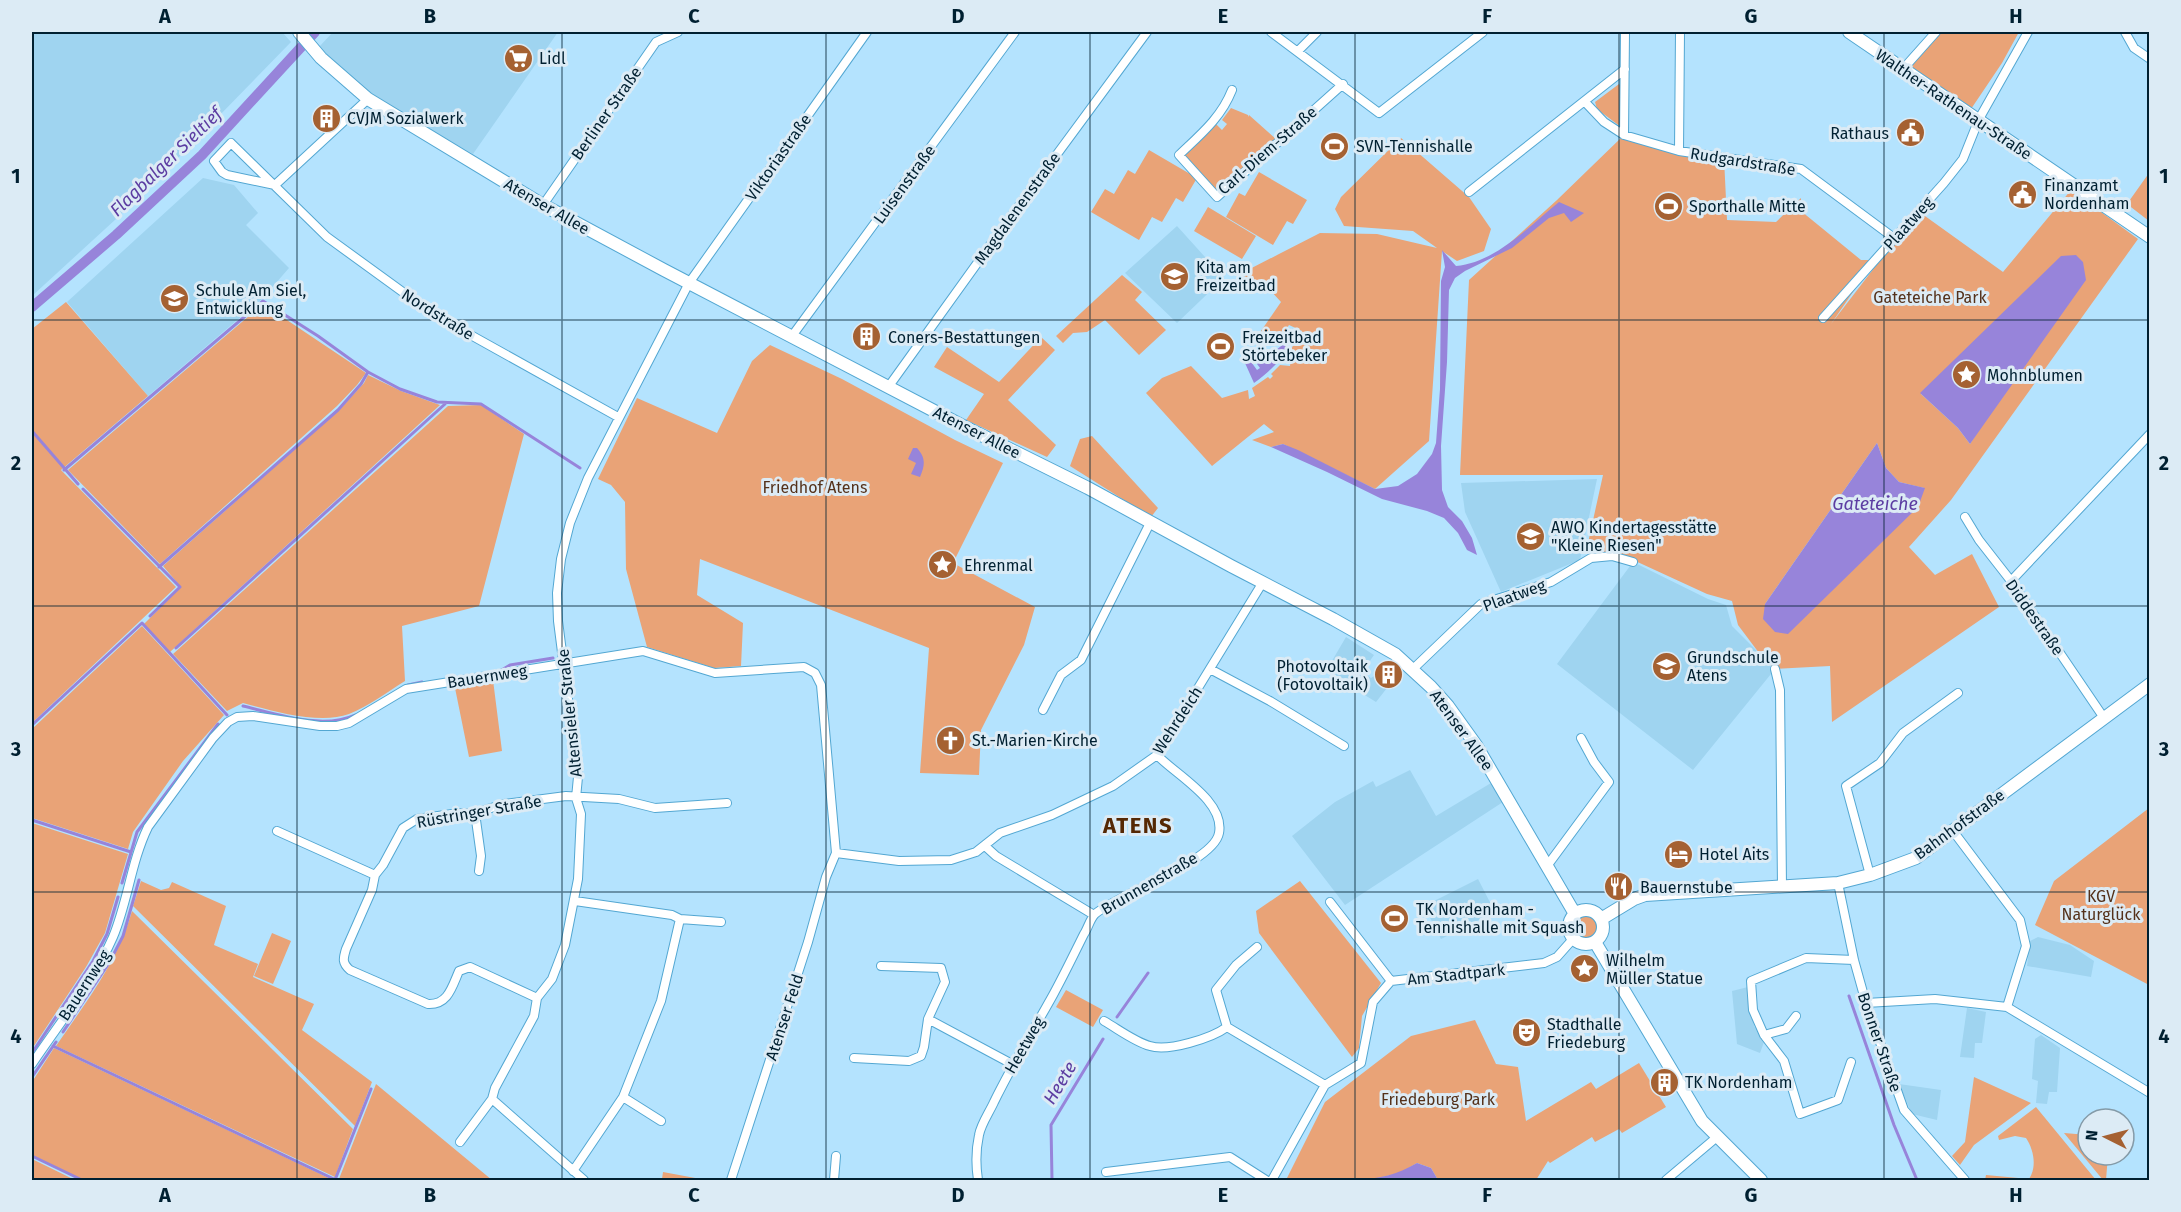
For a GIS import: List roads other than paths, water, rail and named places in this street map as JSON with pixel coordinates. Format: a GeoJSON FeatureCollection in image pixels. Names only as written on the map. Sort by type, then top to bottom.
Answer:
{"type":"FeatureCollection","features":[{"type":"Feature","properties":{"kind":"street","name":"Atenser Allee"},"geometry":{"type":"LineString","coordinates":[[298,32],[315,51],[368,99],[543,205],[689,283],[1089,488],[1395,654],[1413,669],[1448,706],[1476,745],[1575,914]]}},
{"type":"Feature","properties":{"kind":"street","name":"Berliner Straße"},"geometry":{"type":"LineString","coordinates":[[543,205],[656,42],[678,32]]}},
{"type":"Feature","properties":{"kind":"street","name":"Viktoriastraße"},"geometry":{"type":"LineString","coordinates":[[689,283],[867,32]]}},
{"type":"Feature","properties":{"kind":"street","name":"Luisenstraße"},"geometry":{"type":"LineString","coordinates":[[792,336],[1015,32]]}},
{"type":"Feature","properties":{"kind":"street","name":"Magdalenenstraße"},"geometry":{"type":"LineString","coordinates":[[889,386],[1147,32]]}},
{"type":"Feature","properties":{"kind":"street"},"geometry":{"type":"LineString","coordinates":[[1271,32],[1379,113],[1483,32]]}},
{"type":"Feature","properties":{"kind":"street"},"geometry":{"type":"LineString","coordinates":[[1298,51],[1317,32]]}},
{"type":"Feature","properties":{"kind":"street"},"geometry":{"type":"LineString","coordinates":[[1624,135],[1625,32]]}},
{"type":"Feature","properties":{"kind":"street"},"geometry":{"type":"LineString","coordinates":[[1679,152],[1680,32]]}},
{"type":"Feature","properties":{"kind":"street","name":"Walther-Rathenau-Straße"},"geometry":{"type":"LineString","coordinates":[[1849,32],[2150,237]]}},
{"type":"Feature","properties":{"kind":"street"},"geometry":{"type":"LineString","coordinates":[[1903,69],[1936,32]]}},
{"type":"Feature","properties":{"kind":"street","name":"Plaatweg"},"geometry":{"type":"LineString","coordinates":[[1823,318],[1963,159],[1979,119],[2028,32]]}},
{"type":"Feature","properties":{"kind":"street"},"geometry":{"type":"LineString","coordinates":[[2125,32],[2134,48],[2150,59]]}},
{"type":"Feature","properties":{"kind":"street"},"geometry":{"type":"LineString","coordinates":[[1469,192],[1625,69]]}},
{"type":"Feature","properties":{"kind":"street","name":"Carl-Diem-Straße"},"geometry":{"type":"LineString","coordinates":[[1232,90],[1219,115],[1179,155],[1217,197],[1343,84]]}},
{"type":"Feature","properties":{"kind":"street"},"geometry":{"type":"LineString","coordinates":[[275,185],[368,99]]}},
{"type":"Feature","properties":{"kind":"street","name":"Rudgardstraße"},"geometry":{"type":"LineString","coordinates":[[1585,102],[1604,122],[1624,135],[1679,152],[1801,169],[1894,238]]}},
{"type":"Feature","properties":{"kind":"street","name":"Nordstraße"},"geometry":{"type":"LineString","coordinates":[[275,185],[227,175],[214,161],[231,143],[275,185],[327,237],[434,314],[618,417]]}},
{"type":"Feature","properties":{"kind":"street","name":"Altensieler Straße"},"geometry":{"type":"LineString","coordinates":[[460,1142],[492,1099],[495,1088],[534,1016],[537,998],[552,979],[565,945],[575,901],[580,814],[576,798],[578,777],[558,621],[557,593],[561,559],[570,523],[588,478],[618,417],[689,283]]}},
{"type":"Feature","properties":{"kind":"street"},"geometry":{"type":"LineString","coordinates":[[2011,581],[2150,435]]}},
{"type":"Feature","properties":{"kind":"street","name":"Diddestraße"},"geometry":{"type":"LineString","coordinates":[[1965,517],[1978,540],[2011,581],[2104,718]]}},
{"type":"Feature","properties":{"kind":"street"},"geometry":{"type":"LineString","coordinates":[[1043,711],[1062,675],[1081,660],[1150,523]]}},
{"type":"Feature","properties":{"kind":"street","name":"Plaatweg"},"geometry":{"type":"LineString","coordinates":[[1413,669],[1481,604],[1551,582],[1591,558],[1612,556],[1633,562]]}},
{"type":"Feature","properties":{"kind":"street","name":"Wehrdeich"},"geometry":{"type":"LineString","coordinates":[[985,846],[1000,833],[1052,815],[1113,786],[1157,754],[1263,582]]}},
{"type":"Feature","properties":{"kind":"street","name":"Bauernweg"},"geometry":{"type":"LineString","coordinates":[[32,1064],[105,955],[115,933],[140,843],[148,827],[205,748],[228,722],[244,716],[320,726],[337,726],[350,723],[406,689],[643,651],[715,673],[804,667],[815,673],[821,685],[836,853]]}},
{"type":"Feature","properties":{"kind":"street"},"geometry":{"type":"LineString","coordinates":[[1210,669],[1270,701],[1344,746]]}},
{"type":"Feature","properties":{"kind":"street"},"geometry":{"type":"LineString","coordinates":[[1775,669],[1780,690],[1782,887]]}},
{"type":"Feature","properties":{"kind":"street","name":"Bahnhofstraße"},"geometry":{"type":"LineString","coordinates":[[1601,919],[1634,899],[1660,893],[1838,883],[1869,875],[1916,858],[2150,684]]}},
{"type":"Feature","properties":{"kind":"street"},"geometry":{"type":"LineString","coordinates":[[1869,875],[1846,786],[1880,763],[1903,733],[1958,693]]}},
{"type":"Feature","properties":{"kind":"street"},"geometry":{"type":"LineString","coordinates":[[1547,866],[1609,782],[1594,762],[1581,738]]}},
{"type":"Feature","properties":{"kind":"street","name":"Brunnenstraße"},"geometry":{"type":"LineString","coordinates":[[985,846],[996,856],[1094,915],[1114,902],[1171,874],[1201,854],[1218,838],[1219,818],[1212,805],[1157,754]]}},
{"type":"Feature","properties":{"kind":"street","name":"Rüstringer Straße"},"geometry":{"type":"LineString","coordinates":[[537,998],[470,967],[459,971],[447,998],[437,1004],[428,1004],[350,970],[344,965],[343,958],[372,890],[375,875],[403,828],[417,819],[475,813],[504,804],[566,796],[619,799],[655,808],[727,802]]}},
{"type":"Feature","properties":{"kind":"street"},"geometry":{"type":"LineString","coordinates":[[475,813],[481,856],[479,871]]}},
{"type":"Feature","properties":{"kind":"street"},"geometry":{"type":"LineString","coordinates":[[277,831],[375,875]]}},
{"type":"Feature","properties":{"kind":"street"},"geometry":{"type":"LineString","coordinates":[[1953,831],[2020,920],[2026,946],[2007,1007]]}},
{"type":"Feature","properties":{"kind":"street"},"geometry":{"type":"LineString","coordinates":[[836,853],[899,861],[951,860],[976,852],[985,846]]}},
{"type":"Feature","properties":{"kind":"street","name":"Atenser Feld"},"geometry":{"type":"LineString","coordinates":[[731,1180],[808,942],[826,877],[836,853]]}},
{"type":"Feature","properties":{"kind":"street","name":"Bonner Straße"},"geometry":{"type":"LineString","coordinates":[[1838,883],[1854,960],[1866,1003],[1904,1110],[1965,1180]]}},
{"type":"Feature","properties":{"kind":"street"},"geometry":{"type":"LineString","coordinates":[[575,901],[672,915],[680,919],[721,922]]}},
{"type":"Feature","properties":{"kind":"street"},"geometry":{"type":"LineString","coordinates":[[1330,902],[1391,981]]}},
{"type":"Feature","properties":{"kind":"street"},"geometry":{"type":"LineString","coordinates":[[1587,910],[1597,914],[1601,919],[1602,931],[1595,942],[1584,944],[1573,939],[1569,933],[1568,925],[1575,914],[1587,910]]}},
{"type":"Feature","properties":{"kind":"street","name":"Heetweg"},"geometry":{"type":"LineString","coordinates":[[978,1180],[976,1171],[979,1135],[1012,1064],[1053,994],[1094,915]]}},
{"type":"Feature","properties":{"kind":"street"},"geometry":{"type":"LineString","coordinates":[[573,1171],[623,1097],[662,1001],[680,919]]}},
{"type":"Feature","properties":{"kind":"street","name":"Am Stadtpark"},"geometry":{"type":"LineString","coordinates":[[1272,1180],[1325,1085],[1361,1063],[1373,1002],[1391,981],[1544,963],[1557,957],[1573,939]]}},
{"type":"Feature","properties":{"kind":"street"},"geometry":{"type":"LineString","coordinates":[[1595,942],[1695,1111],[1759,1180]]}},
{"type":"Feature","properties":{"kind":"street"},"geometry":{"type":"LineString","coordinates":[[1257,947],[1236,965],[1216,990],[1227,1028],[1325,1085]]}},
{"type":"Feature","properties":{"kind":"street"},"geometry":{"type":"LineString","coordinates":[[1851,1062],[1838,1100],[1800,1114],[1784,1061],[1764,1035],[1753,1010],[1751,981],[1806,958],[1854,960]]}},
{"type":"Feature","properties":{"kind":"street"},"geometry":{"type":"LineString","coordinates":[[854,1058],[909,1061],[921,1056],[928,1019],[945,982],[940,968],[881,966]]}},
{"type":"Feature","properties":{"kind":"street"},"geometry":{"type":"LineString","coordinates":[[1866,1003],[1935,999],[2007,1007],[2150,1093]]}},
{"type":"Feature","properties":{"kind":"street"},"geometry":{"type":"LineString","coordinates":[[1764,1035],[1786,1029],[1796,1016]]}},
{"type":"Feature","properties":{"kind":"street"},"geometry":{"type":"LineString","coordinates":[[928,1019],[1012,1064]]}},
{"type":"Feature","properties":{"kind":"street"},"geometry":{"type":"LineString","coordinates":[[1104,1021],[1151,1047],[1173,1047],[1220,1033],[1227,1028]]}},
{"type":"Feature","properties":{"kind":"street"},"geometry":{"type":"LineString","coordinates":[[623,1097],[661,1121]]}},
{"type":"Feature","properties":{"kind":"street"},"geometry":{"type":"LineString","coordinates":[[492,1099],[584,1180]]}},
{"type":"Feature","properties":{"kind":"street"},"geometry":{"type":"LineString","coordinates":[[1666,1180],[1717,1137]]}},
{"type":"Feature","properties":{"kind":"street"},"geometry":{"type":"LineString","coordinates":[[834,1180],[836,1155]]}},
{"type":"Feature","properties":{"kind":"street"},"geometry":{"type":"LineString","coordinates":[[1106,1173],[1230,1157],[1266,1180]]}},
{"type":"Feature","properties":{"kind":"water"},"geometry":{"type":"Polygon","coordinates":[[[1559,202],[1584,213],[1571,222],[1564,213],[1549,218],[1512,248],[1455,278],[1449,290],[1441,446],[1442,490],[1448,507],[1462,521],[1472,538],[1477,555],[1467,550],[1458,533],[1444,518],[1382,499],[1271,447],[1283,444],[1298,450],[1375,489],[1398,486],[1417,474],[1432,454],[1436,443],[1440,389],[1441,281],[1445,267],[1442,250],[1456,266],[1485,258],[1512,242],[1559,202]]]}},
{"type":"Feature","properties":{"kind":"water"},"geometry":{"type":"Polygon","coordinates":[[[2076,255],[2083,262],[2086,280],[1970,444],[1958,428],[1920,393],[2061,256],[2076,255]]]}},
{"type":"Feature","properties":{"kind":"water"},"geometry":{"type":"Polygon","coordinates":[[[1284,344],[1289,348],[1273,367],[1254,383],[1245,363],[1249,359],[1257,370],[1260,368],[1257,364],[1284,344]]]}},
{"type":"Feature","properties":{"kind":"water","name":"Gateteiche"},"geometry":{"type":"Polygon","coordinates":[[[1877,443],[1886,468],[1899,482],[1925,488],[1918,507],[1788,634],[1775,632],[1763,619],[1765,604],[1877,443]]]}},
{"type":"Feature","properties":{"kind":"water"},"geometry":{"type":"Polygon","coordinates":[[[913,448],[917,448],[923,458],[924,465],[920,477],[911,474],[916,463],[908,459],[913,448]]]}},
{"type":"Feature","properties":{"kind":"water"},"geometry":{"type":"Polygon","coordinates":[[[1417,1163],[1431,1168],[1438,1180],[1339,1180],[1339,1178],[1380,1177],[1417,1163]]]}},
{"type":"Feature","properties":{"kind":"waterway","name":"Flagbalger Sieltief"},"geometry":{"type":"LineString","coordinates":[[32,307],[116,235],[202,155],[315,32]]}},
{"type":"Feature","properties":{"kind":"waterway"},"geometry":{"type":"LineString","coordinates":[[64,470],[263,301],[318,336],[368,372],[400,389],[437,402],[481,404],[580,468]]}},
{"type":"Feature","properties":{"kind":"waterway"},"geometry":{"type":"LineString","coordinates":[[159,567],[338,410],[361,384],[368,372]]}},
{"type":"Feature","properties":{"kind":"waterway"},"geometry":{"type":"LineString","coordinates":[[176,648],[445,404]]}},
{"type":"Feature","properties":{"kind":"waterway"},"geometry":{"type":"LineString","coordinates":[[32,431],[78,484]]}},
{"type":"Feature","properties":{"kind":"waterway"},"geometry":{"type":"LineString","coordinates":[[83,489],[180,587],[150,616]]}},
{"type":"Feature","properties":{"kind":"waterway"},"geometry":{"type":"LineString","coordinates":[[32,725],[142,623],[227,715]]}},
{"type":"Feature","properties":{"kind":"waterway"},"geometry":{"type":"LineString","coordinates":[[500,671],[510,665],[553,658]]}},
{"type":"Feature","properties":{"kind":"waterway"},"geometry":{"type":"LineString","coordinates":[[408,685],[422,682]]}},
{"type":"Feature","properties":{"kind":"waterway"},"geometry":{"type":"LineString","coordinates":[[243,706],[314,721],[342,719],[355,715]]}},
{"type":"Feature","properties":{"kind":"waterway"},"geometry":{"type":"LineString","coordinates":[[122,883],[137,832],[218,724]]}},
{"type":"Feature","properties":{"kind":"waterway"},"geometry":{"type":"LineString","coordinates":[[32,820],[131,852]]}},
{"type":"Feature","properties":{"kind":"waterway"},"geometry":{"type":"LineString","coordinates":[[63,1032],[109,963],[123,936],[139,880]]}},
{"type":"Feature","properties":{"kind":"waterway"},"geometry":{"type":"LineString","coordinates":[[32,1053],[93,961],[107,934],[118,897]]}},
{"type":"Feature","properties":{"kind":"waterway","name":"Heete"},"geometry":{"type":"LineString","coordinates":[[1117,1017],[1148,973]]}},
{"type":"Feature","properties":{"kind":"waterway"},"geometry":{"type":"LineString","coordinates":[[1849,996],[1894,1125],[1917,1180]]}},
{"type":"Feature","properties":{"kind":"waterway","name":"Heete"},"geometry":{"type":"LineString","coordinates":[[1052,1180],[1051,1125],[1103,1039]]}},
{"type":"Feature","properties":{"kind":"waterway"},"geometry":{"type":"LineString","coordinates":[[32,1077],[56,1042]]}},
{"type":"Feature","properties":{"kind":"waterway"},"geometry":{"type":"LineString","coordinates":[[53,1046],[336,1180]]}},
{"type":"Feature","properties":{"kind":"waterway"},"geometry":{"type":"LineString","coordinates":[[335,1180],[371,1089]]}},
{"type":"Feature","properties":{"kind":"waterway"},"geometry":{"type":"LineString","coordinates":[[32,1156],[82,1180]]}},
{"type":"Feature","properties":{"kind":"place","name":"Lidl"},"geometry":{"type":"Point","coordinates":[518,58]}},
{"type":"Feature","properties":{"kind":"place","name":"CVJM Sozialwerk"},"geometry":{"type":"Point","coordinates":[326,118]}},
{"type":"Feature","properties":{"kind":"place","name":"Rathaus"},"geometry":{"type":"Point","coordinates":[1910,133]}},
{"type":"Feature","properties":{"kind":"place","name":"SVN-Tennishalle"},"geometry":{"type":"Point","coordinates":[1335,146]}},
{"type":"Feature","properties":{"kind":"place","name":"Finanzamt Nordenham"},"geometry":{"type":"Point","coordinates":[2023,194]}},
{"type":"Feature","properties":{"kind":"place","name":"Sporthalle Mitte"},"geometry":{"type":"Point","coordinates":[1668,206]}},
{"type":"Feature","properties":{"kind":"place","name":"Kita am Freizeitbad"},"geometry":{"type":"Point","coordinates":[1175,276]}},
{"type":"Feature","properties":{"kind":"place","name":"Schule Am Siel, Entwicklung"},"geometry":{"type":"Point","coordinates":[175,299]}},
{"type":"Feature","properties":{"kind":"place","name":"Coners-Bestattungen"},"geometry":{"type":"Point","coordinates":[867,337]}},
{"type":"Feature","properties":{"kind":"place","name":"Freizeitbad Störtebeker"},"geometry":{"type":"Point","coordinates":[1221,346]}},
{"type":"Feature","properties":{"kind":"place","name":"Mohnblumen"},"geometry":{"type":"Point","coordinates":[1966,375]}},
{"type":"Feature","properties":{"kind":"place","name":"AWO Kindertagesstätte \"Kleine Riesen\""},"geometry":{"type":"Point","coordinates":[1530,536]}},
{"type":"Feature","properties":{"kind":"place","name":"Ehrenmal"},"geometry":{"type":"Point","coordinates":[943,565]}},
{"type":"Feature","properties":{"kind":"place","name":"Grundschule Atens"},"geometry":{"type":"Point","coordinates":[1666,666]}},
{"type":"Feature","properties":{"kind":"place","name":"Photovoltaik (Fotovoltaik)"},"geometry":{"type":"Point","coordinates":[1389,675]}},
{"type":"Feature","properties":{"kind":"place","name":"St.-Marien-Kirche"},"geometry":{"type":"Point","coordinates":[951,740]}},
{"type":"Feature","properties":{"kind":"place","name":"Hotel Aits"},"geometry":{"type":"Point","coordinates":[1678,854]}},
{"type":"Feature","properties":{"kind":"place","name":"Bauernstube"},"geometry":{"type":"Point","coordinates":[1619,887]}},
{"type":"Feature","properties":{"kind":"place","name":"TK Nordenham - Tennishalle mit Squash"},"geometry":{"type":"Point","coordinates":[1395,918]}},
{"type":"Feature","properties":{"kind":"place","name":"Wilhelm Müller Statue"},"geometry":{"type":"Point","coordinates":[1585,969]}},
{"type":"Feature","properties":{"kind":"place","name":"Stadthalle Friedeburg"},"geometry":{"type":"Point","coordinates":[1526,1033]}},
{"type":"Feature","properties":{"kind":"place","name":"TK Nordenham"},"geometry":{"type":"Point","coordinates":[1664,1082]}},
{"type":"Feature","properties":{"kind":"district","name":"ATENS"},"geometry":{"type":"Point","coordinates":[1138,825]}},
{"type":"Feature","properties":{"kind":"park label","name":"Gateteiche Park"},"geometry":{"type":"Point","coordinates":[1930,297]}},
{"type":"Feature","properties":{"kind":"park label","name":"Friedhof Atens"},"geometry":{"type":"Point","coordinates":[815,487]}},
{"type":"Feature","properties":{"kind":"park label","name":"KGV Naturglück"},"geometry":{"type":"Point","coordinates":[2101,905]}},
{"type":"Feature","properties":{"kind":"park label","name":"Friedeburg Park"},"geometry":{"type":"Point","coordinates":[1438,1099]}}]}
